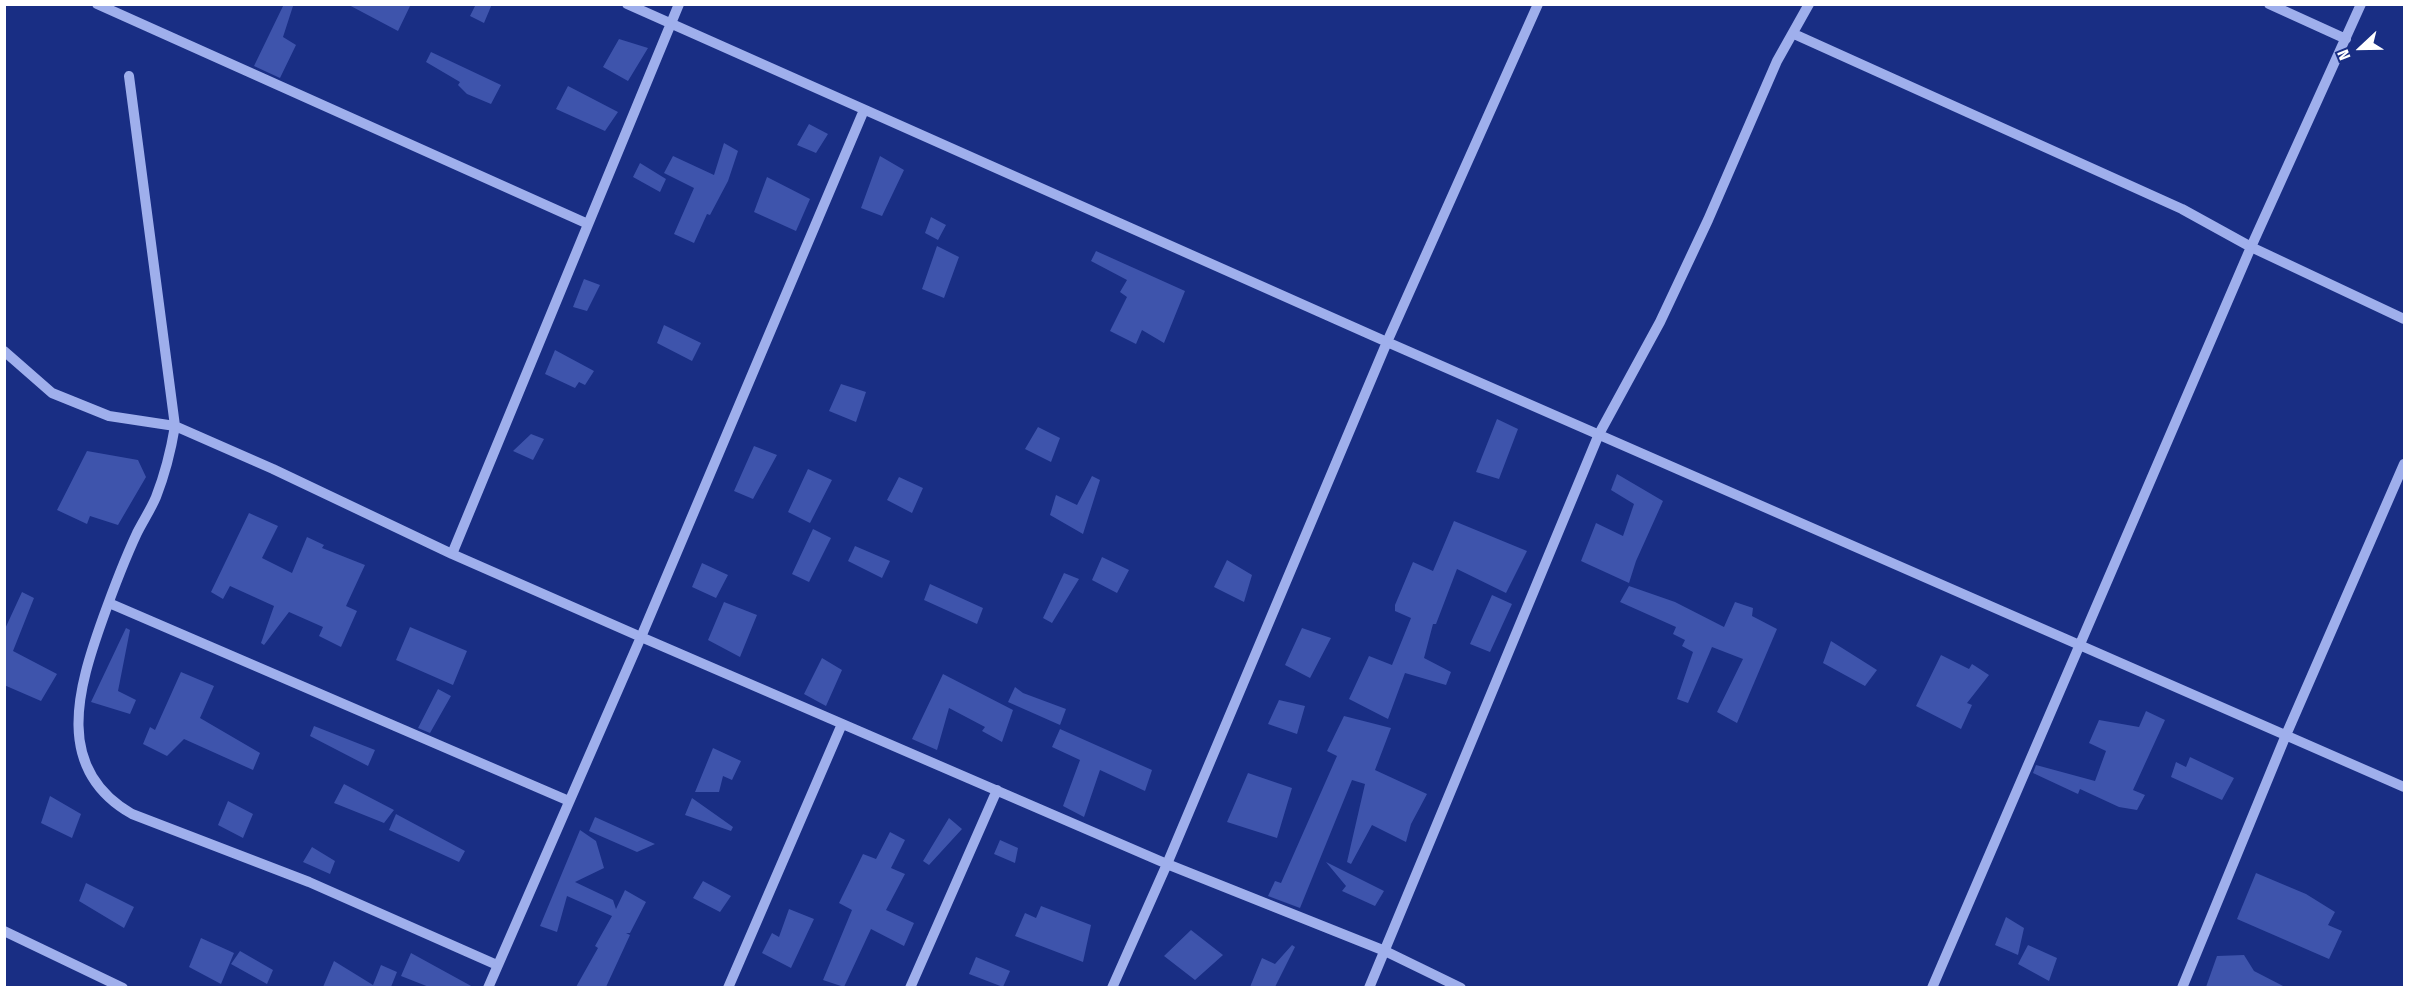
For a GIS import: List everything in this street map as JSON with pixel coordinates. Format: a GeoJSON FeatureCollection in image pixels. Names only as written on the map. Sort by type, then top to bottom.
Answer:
{"type":"FeatureCollection","features":[{"type":"Feature","properties":{"kind":"street"},"geometry":{"type":"LineString","coordinates":[[97,4],[588,224]]}},
{"type":"Feature","properties":{"kind":"street"},"geometry":{"type":"LineString","coordinates":[[627,4],[1388,342],[2404,787]]}},
{"type":"Feature","properties":{"kind":"street"},"geometry":{"type":"LineString","coordinates":[[452,555],[679,4]]}},
{"type":"Feature","properties":{"kind":"street"},"geometry":{"type":"LineString","coordinates":[[1112,987],[1167,864],[1388,342],[1538,4]]}},
{"type":"Feature","properties":{"kind":"street"},"geometry":{"type":"LineString","coordinates":[[1369,987],[1599,434],[1660,322],[1708,220],[1777,61],[1809,4]]}},
{"type":"Feature","properties":{"kind":"street"},"geometry":{"type":"LineString","coordinates":[[2269,4],[2346,39]]}},
{"type":"Feature","properties":{"kind":"street"},"geometry":{"type":"LineString","coordinates":[[1932,987],[2251,248],[2361,4]]}},
{"type":"Feature","properties":{"kind":"street"},"geometry":{"type":"LineString","coordinates":[[1794,34],[2182,209],[2251,248],[2404,319]]}},
{"type":"Feature","properties":{"kind":"street"},"geometry":{"type":"LineString","coordinates":[[129,76],[175,426],[169,457],[156,498],[136,535],[109,603],[80,687],[78,737],[85,760],[97,782],[114,804],[132,814],[309,882],[497,965]]}},
{"type":"Feature","properties":{"kind":"street"},"geometry":{"type":"LineString","coordinates":[[488,987],[641,637],[864,110]]}},
{"type":"Feature","properties":{"kind":"street"},"geometry":{"type":"LineString","coordinates":[[4,351],[52,393],[109,416],[175,426],[273,469],[452,555],[1167,864],[1385,951],[1461,987]]}},
{"type":"Feature","properties":{"kind":"street"},"geometry":{"type":"LineString","coordinates":[[2182,987],[2286,735],[2404,464]]}},
{"type":"Feature","properties":{"kind":"street"},"geometry":{"type":"LineString","coordinates":[[109,603],[569,801]]}},
{"type":"Feature","properties":{"kind":"street"},"geometry":{"type":"LineString","coordinates":[[728,987],[842,724]]}},
{"type":"Feature","properties":{"kind":"street"},"geometry":{"type":"LineString","coordinates":[[910,987],[997,790]]}},
{"type":"Feature","properties":{"kind":"street"},"geometry":{"type":"LineString","coordinates":[[4,931],[123,987]]}},
{"type":"Feature","properties":{"kind":"building"},"geometry":{"type":"Polygon","coordinates":[[[284,4],[293,6],[283,37],[296,45],[280,78],[254,66],[284,4]]]}},
{"type":"Feature","properties":{"kind":"building"},"geometry":{"type":"Polygon","coordinates":[[[347,4],[411,4],[398,31],[347,4]]]}},
{"type":"Feature","properties":{"kind":"building"},"geometry":{"type":"Polygon","coordinates":[[[476,4],[492,4],[484,23],[470,16],[476,4]]]}},
{"type":"Feature","properties":{"kind":"building"},"geometry":{"type":"Polygon","coordinates":[[[619,39],[648,48],[628,81],[603,67],[619,39]]]}},
{"type":"Feature","properties":{"kind":"building"},"geometry":{"type":"Polygon","coordinates":[[[431,52],[501,85],[491,104],[467,94],[458,85],[460,82],[426,62],[431,52]]]}},
{"type":"Feature","properties":{"kind":"building"},"geometry":{"type":"Polygon","coordinates":[[[568,86],[618,112],[605,131],[556,109],[568,86]]]}},
{"type":"Feature","properties":{"kind":"building"},"geometry":{"type":"Polygon","coordinates":[[[809,124],[828,134],[816,153],[797,145],[809,124]]]}},
{"type":"Feature","properties":{"kind":"building"},"geometry":{"type":"Polygon","coordinates":[[[724,143],[738,151],[728,181],[710,215],[707,214],[694,243],[674,234],[694,188],[664,173],[673,156],[714,175],[724,143]]]}},
{"type":"Feature","properties":{"kind":"building"},"geometry":{"type":"Polygon","coordinates":[[[880,156],[904,170],[882,216],[861,208],[880,156]]]}},
{"type":"Feature","properties":{"kind":"building"},"geometry":{"type":"Polygon","coordinates":[[[640,163],[666,179],[660,192],[633,177],[640,163]]]}},
{"type":"Feature","properties":{"kind":"building"},"geometry":{"type":"Polygon","coordinates":[[[767,177],[810,199],[796,231],[754,212],[767,177]]]}},
{"type":"Feature","properties":{"kind":"building"},"geometry":{"type":"Polygon","coordinates":[[[931,217],[946,225],[938,240],[925,233],[931,217]]]}},
{"type":"Feature","properties":{"kind":"building"},"geometry":{"type":"Polygon","coordinates":[[[937,246],[959,257],[944,298],[922,289],[937,246]]]}},
{"type":"Feature","properties":{"kind":"building"},"geometry":{"type":"Polygon","coordinates":[[[1096,251],[1185,291],[1164,343],[1142,330],[1136,344],[1110,331],[1127,297],[1120,292],[1127,280],[1091,261],[1096,251]]]}},
{"type":"Feature","properties":{"kind":"building"},"geometry":{"type":"Polygon","coordinates":[[[584,279],[600,285],[587,311],[573,307],[584,279]]]}},
{"type":"Feature","properties":{"kind":"building"},"geometry":{"type":"Polygon","coordinates":[[[664,325],[701,343],[692,361],[657,343],[664,325]]]}},
{"type":"Feature","properties":{"kind":"building"},"geometry":{"type":"Polygon","coordinates":[[[555,350],[594,371],[585,385],[579,382],[575,388],[545,374],[555,350]]]}},
{"type":"Feature","properties":{"kind":"building"},"geometry":{"type":"Polygon","coordinates":[[[841,384],[866,392],[856,422],[829,411],[841,384]]]}},
{"type":"Feature","properties":{"kind":"building"},"geometry":{"type":"Polygon","coordinates":[[[1497,419],[1518,429],[1499,479],[1476,472],[1497,419]]]}},
{"type":"Feature","properties":{"kind":"building"},"geometry":{"type":"Polygon","coordinates":[[[1038,427],[1060,438],[1051,462],[1025,449],[1038,427]]]}},
{"type":"Feature","properties":{"kind":"building"},"geometry":{"type":"Polygon","coordinates":[[[531,434],[544,439],[533,460],[513,451],[531,434]]]}},
{"type":"Feature","properties":{"kind":"building"},"geometry":{"type":"Polygon","coordinates":[[[754,446],[777,455],[753,499],[734,491],[754,446]]]}},
{"type":"Feature","properties":{"kind":"building"},"geometry":{"type":"Polygon","coordinates":[[[87,451],[138,460],[146,477],[118,525],[90,516],[87,524],[57,510],[87,451]]]}},
{"type":"Feature","properties":{"kind":"building"},"geometry":{"type":"Polygon","coordinates":[[[808,469],[832,480],[810,523],[788,512],[808,469]]]}},
{"type":"Feature","properties":{"kind":"building"},"geometry":{"type":"Polygon","coordinates":[[[1617,474],[1663,501],[1636,561],[1629,583],[1581,561],[1596,523],[1623,536],[1634,504],[1611,490],[1617,474]]]}},
{"type":"Feature","properties":{"kind":"building"},"geometry":{"type":"Polygon","coordinates":[[[1092,476],[1100,480],[1083,534],[1050,515],[1056,495],[1077,505],[1092,476]]]}},
{"type":"Feature","properties":{"kind":"building"},"geometry":{"type":"Polygon","coordinates":[[[899,477],[923,488],[912,513],[887,500],[899,477]]]}},
{"type":"Feature","properties":{"kind":"building"},"geometry":{"type":"Polygon","coordinates":[[[249,513],[278,526],[262,558],[292,573],[307,537],[324,545],[322,548],[365,565],[346,606],[357,611],[341,647],[319,636],[323,627],[289,612],[264,645],[261,643],[274,606],[230,586],[223,599],[211,592],[249,513]]]}},
{"type":"Feature","properties":{"kind":"building"},"geometry":{"type":"Polygon","coordinates":[[[1454,521],[1527,551],[1506,593],[1457,569],[1436,624],[1433,624],[1424,658],[1451,672],[1446,685],[1405,673],[1388,719],[1349,699],[1369,656],[1392,665],[1411,618],[1395,611],[1395,605],[1413,562],[1433,571],[1454,521]]]}},
{"type":"Feature","properties":{"kind":"building"},"geometry":{"type":"Polygon","coordinates":[[[813,529],[831,538],[809,582],[792,574],[813,529]]]}},
{"type":"Feature","properties":{"kind":"building"},"geometry":{"type":"Polygon","coordinates":[[[855,546],[890,561],[882,578],[848,561],[855,546]]]}},
{"type":"Feature","properties":{"kind":"building"},"geometry":{"type":"Polygon","coordinates":[[[1102,557],[1129,570],[1117,593],[1092,580],[1102,557]]]}},
{"type":"Feature","properties":{"kind":"building"},"geometry":{"type":"Polygon","coordinates":[[[1227,560],[1252,575],[1244,602],[1214,587],[1227,560]]]}},
{"type":"Feature","properties":{"kind":"building"},"geometry":{"type":"Polygon","coordinates":[[[702,563],[728,575],[716,598],[692,587],[702,563]]]}},
{"type":"Feature","properties":{"kind":"building"},"geometry":{"type":"Polygon","coordinates":[[[1064,573],[1079,579],[1052,623],[1043,618],[1064,573]]]}},
{"type":"Feature","properties":{"kind":"building"},"geometry":{"type":"Polygon","coordinates":[[[930,584],[983,608],[977,624],[924,600],[930,584]]]}},
{"type":"Feature","properties":{"kind":"building"},"geometry":{"type":"Polygon","coordinates":[[[1629,586],[1675,602],[1724,627],[1735,602],[1753,608],[1752,616],[1777,629],[1737,723],[1717,712],[1743,659],[1712,647],[1688,703],[1677,699],[1693,652],[1682,646],[1685,640],[1673,634],[1676,627],[1620,602],[1629,586]]]}},
{"type":"Feature","properties":{"kind":"building"},"geometry":{"type":"Polygon","coordinates":[[[22,592],[34,598],[13,651],[57,674],[41,701],[4,685],[4,631],[22,592]]]}},
{"type":"Feature","properties":{"kind":"building"},"geometry":{"type":"Polygon","coordinates":[[[1492,595],[1512,604],[1490,652],[1470,644],[1492,595]]]}},
{"type":"Feature","properties":{"kind":"building"},"geometry":{"type":"Polygon","coordinates":[[[724,602],[757,615],[740,657],[708,640],[724,602]]]}},
{"type":"Feature","properties":{"kind":"building"},"geometry":{"type":"Polygon","coordinates":[[[410,627],[467,651],[453,685],[396,660],[410,627]]]}},
{"type":"Feature","properties":{"kind":"building"},"geometry":{"type":"Polygon","coordinates":[[[126,628],[130,630],[118,691],[136,700],[130,714],[91,702],[126,628]]]}},
{"type":"Feature","properties":{"kind":"building"},"geometry":{"type":"Polygon","coordinates":[[[1302,628],[1331,638],[1310,678],[1285,665],[1302,628]]]}},
{"type":"Feature","properties":{"kind":"building"},"geometry":{"type":"Polygon","coordinates":[[[1831,641],[1877,670],[1865,686],[1823,663],[1831,641]]]}},
{"type":"Feature","properties":{"kind":"building"},"geometry":{"type":"Polygon","coordinates":[[[1941,655],[1969,669],[1972,664],[1989,675],[1967,703],[1972,705],[1961,729],[1916,706],[1941,655]]]}},
{"type":"Feature","properties":{"kind":"building"},"geometry":{"type":"Polygon","coordinates":[[[822,658],[842,670],[826,706],[804,694],[822,658]]]}},
{"type":"Feature","properties":{"kind":"building"},"geometry":{"type":"Polygon","coordinates":[[[181,672],[214,686],[200,718],[260,753],[253,770],[184,739],[167,756],[143,744],[150,727],[155,730],[181,672]]]}},
{"type":"Feature","properties":{"kind":"building"},"geometry":{"type":"Polygon","coordinates":[[[943,674],[1013,710],[1002,742],[982,731],[985,727],[949,708],[937,750],[912,739],[943,674]]]}},
{"type":"Feature","properties":{"kind":"building"},"geometry":{"type":"Polygon","coordinates":[[[1015,687],[1023,693],[1066,709],[1060,725],[1008,702],[1015,687]]]}},
{"type":"Feature","properties":{"kind":"building"},"geometry":{"type":"Polygon","coordinates":[[[438,689],[451,696],[430,733],[418,728],[438,689]]]}},
{"type":"Feature","properties":{"kind":"building"},"geometry":{"type":"Polygon","coordinates":[[[1279,700],[1305,706],[1297,734],[1268,724],[1279,700]]]}},
{"type":"Feature","properties":{"kind":"building"},"geometry":{"type":"Polygon","coordinates":[[[2146,711],[2165,720],[2133,790],[2145,795],[2137,810],[2119,807],[2080,789],[2078,794],[2033,773],[2036,765],[2095,781],[2106,751],[2089,743],[2099,720],[2139,727],[2146,711]]]}},
{"type":"Feature","properties":{"kind":"building"},"geometry":{"type":"Polygon","coordinates":[[[1344,716],[1391,728],[1375,770],[1427,794],[1411,824],[1406,842],[1372,825],[1351,864],[1347,862],[1365,784],[1352,780],[1300,908],[1268,896],[1275,881],[1281,883],[1337,756],[1327,751],[1344,716]]]}},
{"type":"Feature","properties":{"kind":"building"},"geometry":{"type":"Polygon","coordinates":[[[314,726],[375,750],[368,766],[310,736],[314,726]]]}},
{"type":"Feature","properties":{"kind":"building"},"geometry":{"type":"Polygon","coordinates":[[[1060,729],[1152,770],[1145,791],[1100,770],[1084,817],[1063,806],[1080,760],[1052,747],[1060,729]]]}},
{"type":"Feature","properties":{"kind":"building"},"geometry":{"type":"Polygon","coordinates":[[[713,748],[741,761],[732,780],[723,776],[719,792],[695,792],[713,748]]]}},
{"type":"Feature","properties":{"kind":"building"},"geometry":{"type":"Polygon","coordinates":[[[2190,757],[2234,778],[2222,800],[2171,777],[2176,762],[2186,767],[2190,757]]]}},
{"type":"Feature","properties":{"kind":"building"},"geometry":{"type":"Polygon","coordinates":[[[1248,773],[1292,788],[1277,838],[1227,822],[1248,773]]]}},
{"type":"Feature","properties":{"kind":"building"},"geometry":{"type":"Polygon","coordinates":[[[344,784],[394,810],[384,823],[334,803],[344,784]]]}},
{"type":"Feature","properties":{"kind":"building"},"geometry":{"type":"Polygon","coordinates":[[[50,796],[81,814],[72,838],[41,823],[50,796]]]}},
{"type":"Feature","properties":{"kind":"building"},"geometry":{"type":"Polygon","coordinates":[[[692,798],[733,827],[731,831],[685,815],[692,798]]]}},
{"type":"Feature","properties":{"kind":"building"},"geometry":{"type":"Polygon","coordinates":[[[228,801],[253,814],[243,838],[218,825],[228,801]]]}},
{"type":"Feature","properties":{"kind":"building"},"geometry":{"type":"Polygon","coordinates":[[[396,814],[465,851],[459,862],[389,830],[396,814]]]}},
{"type":"Feature","properties":{"kind":"building"},"geometry":{"type":"Polygon","coordinates":[[[595,817],[655,844],[637,852],[589,831],[595,817]]]}},
{"type":"Feature","properties":{"kind":"building"},"geometry":{"type":"Polygon","coordinates":[[[949,818],[962,829],[929,865],[923,861],[949,818]]]}},
{"type":"Feature","properties":{"kind":"building"},"geometry":{"type":"Polygon","coordinates":[[[580,830],[596,841],[604,868],[575,882],[613,900],[616,909],[625,890],[646,902],[630,933],[626,933],[630,935],[606,987],[576,987],[598,948],[595,946],[612,916],[567,896],[557,932],[540,926],[580,830]]]}},
{"type":"Feature","properties":{"kind":"building"},"geometry":{"type":"Polygon","coordinates":[[[890,832],[905,840],[891,868],[905,874],[886,910],[914,923],[904,946],[871,929],[844,987],[823,980],[852,910],[839,903],[863,854],[876,859],[890,832]]]}},
{"type":"Feature","properties":{"kind":"building"},"geometry":{"type":"Polygon","coordinates":[[[1000,840],[1018,848],[1015,863],[994,854],[1000,840]]]}},
{"type":"Feature","properties":{"kind":"building"},"geometry":{"type":"Polygon","coordinates":[[[312,847],[335,861],[330,874],[303,862],[312,847]]]}},
{"type":"Feature","properties":{"kind":"building"},"geometry":{"type":"Polygon","coordinates":[[[1326,862],[1384,891],[1375,906],[1342,891],[1346,886],[1326,862]]]}},
{"type":"Feature","properties":{"kind":"building"},"geometry":{"type":"Polygon","coordinates":[[[2256,873],[2306,894],[2335,912],[2328,925],[2342,931],[2329,959],[2237,919],[2256,873]]]}},
{"type":"Feature","properties":{"kind":"building"},"geometry":{"type":"Polygon","coordinates":[[[703,881],[731,896],[720,912],[693,898],[703,881]]]}},
{"type":"Feature","properties":{"kind":"building"},"geometry":{"type":"Polygon","coordinates":[[[86,883],[134,907],[124,928],[79,901],[86,883]]]}},
{"type":"Feature","properties":{"kind":"building"},"geometry":{"type":"Polygon","coordinates":[[[1041,906],[1091,925],[1083,962],[1015,936],[1025,913],[1036,918],[1041,906]]]}},
{"type":"Feature","properties":{"kind":"building"},"geometry":{"type":"Polygon","coordinates":[[[789,909],[814,919],[791,968],[762,953],[772,933],[779,937],[789,909]]]}},
{"type":"Feature","properties":{"kind":"building"},"geometry":{"type":"Polygon","coordinates":[[[2006,917],[2024,928],[2018,955],[1995,945],[2006,917]]]}},
{"type":"Feature","properties":{"kind":"building"},"geometry":{"type":"Polygon","coordinates":[[[1191,930],[1223,955],[1195,980],[1164,956],[1191,930]]]}},
{"type":"Feature","properties":{"kind":"building"},"geometry":{"type":"Polygon","coordinates":[[[201,938],[234,953],[221,984],[189,967],[201,938]]]}},
{"type":"Feature","properties":{"kind":"building"},"geometry":{"type":"Polygon","coordinates":[[[1292,945],[1295,947],[1275,987],[1250,987],[1262,958],[1275,964],[1292,945]]]}},
{"type":"Feature","properties":{"kind":"building"},"geometry":{"type":"Polygon","coordinates":[[[2028,945],[2057,958],[2049,981],[2018,964],[2028,945]]]}},
{"type":"Feature","properties":{"kind":"building"},"geometry":{"type":"Polygon","coordinates":[[[240,951],[273,970],[267,984],[231,964],[240,951]]]}},
{"type":"Feature","properties":{"kind":"building"},"geometry":{"type":"Polygon","coordinates":[[[411,953],[473,987],[429,987],[401,976],[411,953]]]}},
{"type":"Feature","properties":{"kind":"building"},"geometry":{"type":"Polygon","coordinates":[[[2244,955],[2254,971],[2285,987],[2206,987],[2217,956],[2244,955]]]}},
{"type":"Feature","properties":{"kind":"building"},"geometry":{"type":"Polygon","coordinates":[[[976,957],[1010,971],[1003,987],[969,974],[976,957]]]}},
{"type":"Feature","properties":{"kind":"building"},"geometry":{"type":"Polygon","coordinates":[[[334,961],[373,985],[381,965],[397,972],[391,987],[323,987],[334,961]]]}}]}
